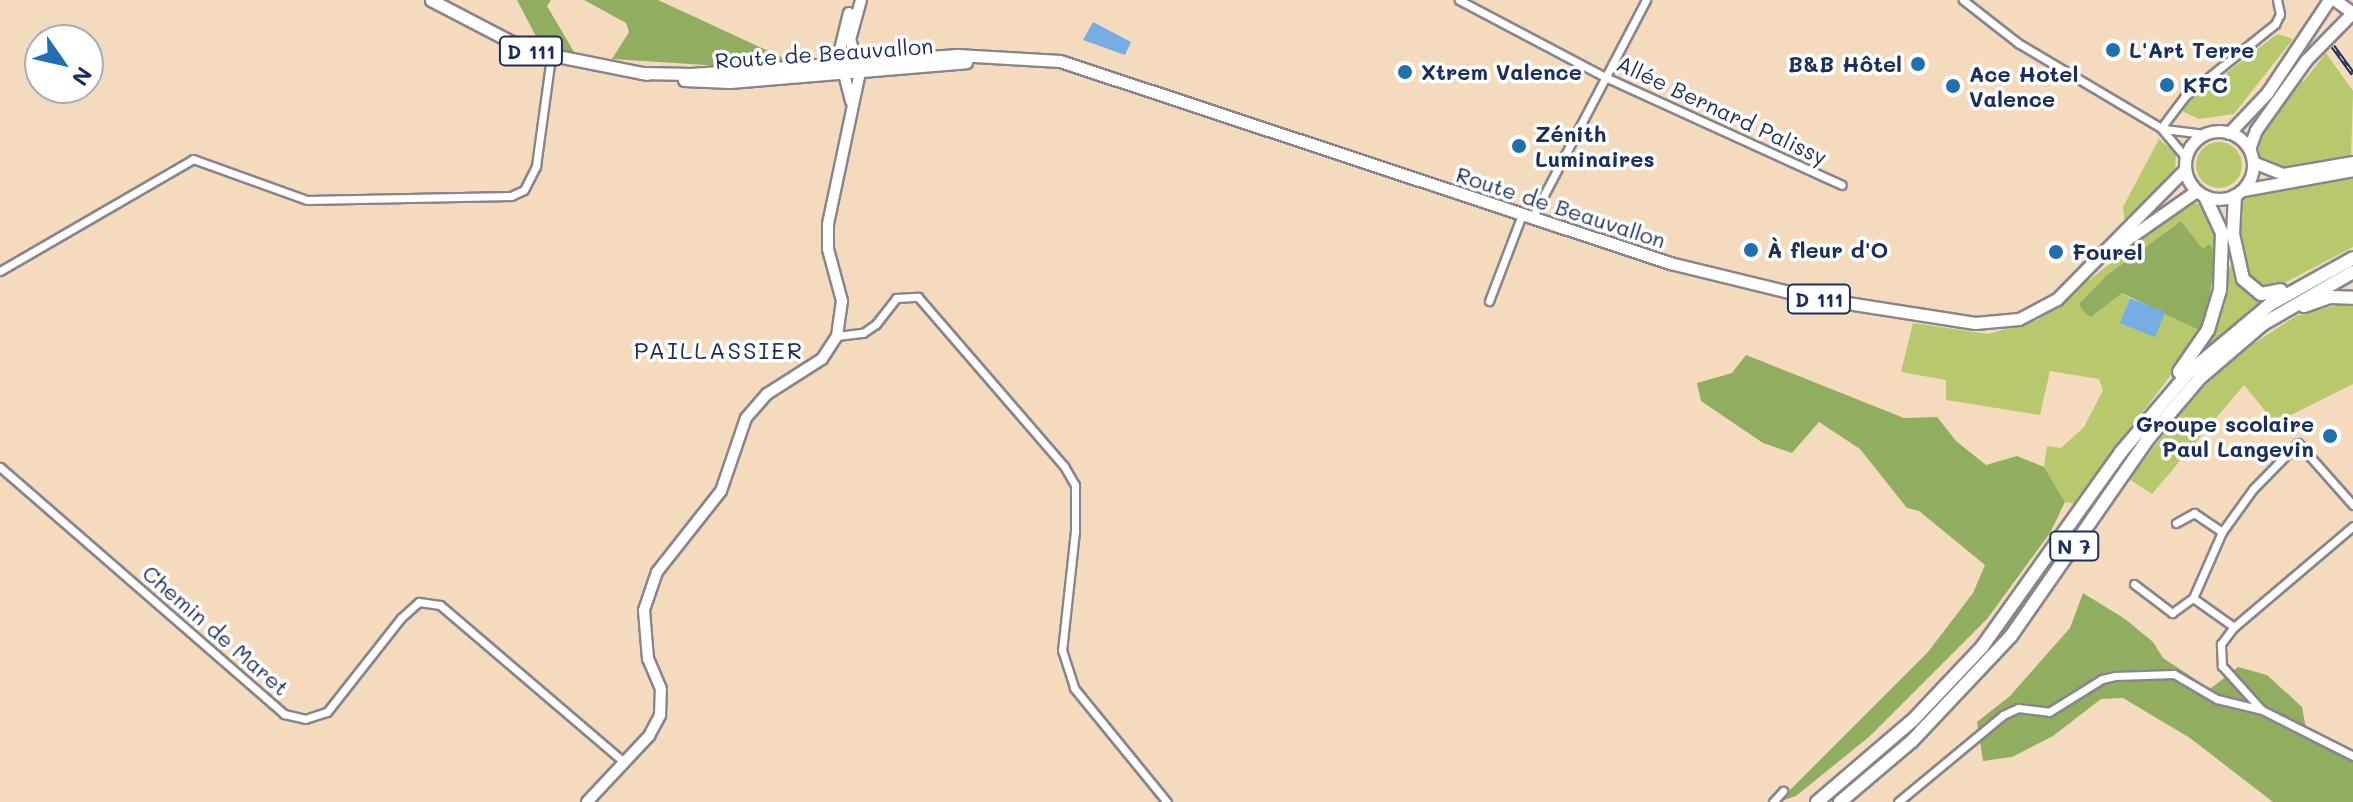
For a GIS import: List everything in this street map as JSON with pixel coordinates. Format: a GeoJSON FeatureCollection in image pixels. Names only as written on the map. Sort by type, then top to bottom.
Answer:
{"type":"FeatureCollection","features":[{"type":"Feature","properties":{"kind":"highway"},"geometry":{"type":"LineString","coordinates":[[2239,193],[2237,265],[2256,292],[2272,294],[2353,257]]}},
{"type":"Feature","properties":{"kind":"highway","name":"N 7"},"geometry":{"type":"LineString","coordinates":[[1817,802],[1913,720],[1982,647],[2192,356],[2213,319],[2223,242],[2201,194]]}},
{"type":"Feature","properties":{"kind":"highway","name":"N 7"},"geometry":{"type":"LineString","coordinates":[[2121,452],[2219,343],[2292,290],[2353,257]]}},
{"type":"Feature","properties":{"kind":"highway","name":"N 7"},"geometry":{"type":"LineString","coordinates":[[1840,802],[1970,683],[2034,605],[2159,425],[2232,348],[2293,303],[2353,272]]}},
{"type":"Feature","properties":{"kind":"highway","name":"N 7"},"geometry":{"type":"LineString","coordinates":[[2232,348],[2312,301],[2353,298]]}},
{"type":"Feature","properties":{"kind":"main road","name":"Route de Beauvallon"},"geometry":{"type":"LineString","coordinates":[[431,0],[498,38],[551,56],[641,73],[842,68],[1010,57],[1060,61],[1111,73],[1526,218],[1749,283],[1975,323],[2004,323],[2040,310],[2096,262]]}},
{"type":"Feature","properties":{"kind":"main road"},"geometry":{"type":"LineString","coordinates":[[2229,133],[2267,93],[2332,0],[2353,13],[2306,60],[2256,130],[2249,149]]}},
{"type":"Feature","properties":{"kind":"main road"},"geometry":{"type":"LineString","coordinates":[[2239,193],[2253,162],[2249,149],[2229,133],[2205,134],[2186,164],[2201,194],[2239,193],[2292,185],[2353,170]]}},
{"type":"Feature","properties":{"kind":"main road"},"geometry":{"type":"LineString","coordinates":[[2253,162],[2283,174],[2353,162]]}},
{"type":"Feature","properties":{"kind":"main road","name":"D 111"},"geometry":{"type":"LineString","coordinates":[[2096,262],[2186,164]]}},
{"type":"Feature","properties":{"kind":"main road","name":"D 111"},"geometry":{"type":"LineString","coordinates":[[2096,262],[2201,194]]}},
{"type":"Feature","properties":{"kind":"street"},"geometry":{"type":"LineString","coordinates":[[852,102],[842,68],[854,0]]}},
{"type":"Feature","properties":{"kind":"street"},"geometry":{"type":"LineString","coordinates":[[587,802],[656,725],[662,702],[645,645],[646,592],[721,491],[746,418],[767,394],[822,359],[837,336],[842,301],[828,249],[828,224],[859,67],[850,40],[861,0]]}},
{"type":"Feature","properties":{"kind":"street","name":"Allée Bernard Palissy"},"geometry":{"type":"LineString","coordinates":[[1459,0],[1605,77],[1842,185]]}},
{"type":"Feature","properties":{"kind":"street"},"geometry":{"type":"LineString","coordinates":[[1489,301],[1526,218],[1646,0]]}},
{"type":"Feature","properties":{"kind":"street"},"geometry":{"type":"LineString","coordinates":[[1963,0],[2018,43],[2161,128],[2205,134]]}},
{"type":"Feature","properties":{"kind":"street"},"geometry":{"type":"LineString","coordinates":[[2161,128],[2184,97],[2275,24],[2280,14],[2277,0]]}},
{"type":"Feature","properties":{"kind":"street"},"geometry":{"type":"LineString","coordinates":[[0,271],[193,159],[307,200],[511,196],[524,190],[536,166],[551,56]]}},
{"type":"Feature","properties":{"kind":"street"},"geometry":{"type":"LineString","coordinates":[[2161,128],[2186,164]]}},
{"type":"Feature","properties":{"kind":"street"},"geometry":{"type":"LineString","coordinates":[[837,336],[869,329],[896,298],[918,297],[1064,466],[1075,485],[1075,531],[1062,650],[1074,688],[1167,802]]}},
{"type":"Feature","properties":{"kind":"street"},"geometry":{"type":"LineString","coordinates":[[2134,584],[2172,613],[2193,598],[2237,506],[2298,443],[2353,505]]}},
{"type":"Feature","properties":{"kind":"street","name":"Chemin de Maret"},"geometry":{"type":"LineString","coordinates":[[0,467],[284,714],[305,719],[327,712],[401,618],[419,602],[440,605],[624,762]]}},
{"type":"Feature","properties":{"kind":"street"},"geometry":{"type":"LineString","coordinates":[[2176,523],[2194,513],[2222,532]]}},
{"type":"Feature","properties":{"kind":"street"},"geometry":{"type":"LineString","coordinates":[[2262,710],[2222,666],[2221,644],[2234,627],[2353,526]]}},
{"type":"Feature","properties":{"kind":"street"},"geometry":{"type":"LineString","coordinates":[[2193,598],[2234,627]]}},
{"type":"Feature","properties":{"kind":"street"},"geometry":{"type":"LineString","coordinates":[[1898,802],[2003,715],[2018,708],[2049,712],[2102,679],[2174,674],[2217,699],[2262,710],[2353,756]]}},
{"type":"Feature","properties":{"kind":"street"},"geometry":{"type":"LineString","coordinates":[[1773,802],[1783,791]]}},
{"type":"Feature","properties":{"kind":"green space"},"geometry":{"type":"Polygon","coordinates":[[[517,0],[551,0],[547,6],[574,52],[541,46],[517,0]]]}},
{"type":"Feature","properties":{"kind":"green space"},"geometry":{"type":"Polygon","coordinates":[[[584,0],[658,0],[790,61],[721,66],[612,59],[629,32],[626,23],[584,0]]]}},
{"type":"Feature","properties":{"kind":"green space"},"geometry":{"type":"Polygon","coordinates":[[[2277,34],[2293,39],[2234,114],[2199,119],[2184,112],[2181,108],[2277,34]]]}},
{"type":"Feature","properties":{"kind":"green space"},"geometry":{"type":"Polygon","coordinates":[[[2326,53],[2353,91],[2351,159],[2274,168],[2259,157],[2258,135],[2293,84],[2304,81],[2326,53]]]}},
{"type":"Feature","properties":{"kind":"green space"},"geometry":{"type":"Polygon","coordinates":[[[2159,139],[2176,154],[2175,176],[2125,223],[2123,207],[2159,139]]]}},
{"type":"Feature","properties":{"kind":"green space"},"geometry":{"type":"Polygon","coordinates":[[[2219,142],[2235,149],[2242,165],[2235,181],[2219,188],[2203,181],[2196,165],[2203,149],[2219,142]]]}},
{"type":"Feature","properties":{"kind":"green space"},"geometry":{"type":"Polygon","coordinates":[[[2353,172],[2353,247],[2271,290],[2247,277],[2237,226],[2244,198],[2353,172]]]}},
{"type":"Feature","properties":{"kind":"green space"},"geometry":{"type":"Polygon","coordinates":[[[2190,201],[2204,206],[2218,232],[2217,255],[2203,249],[2181,221],[2107,275],[2079,304],[2091,317],[2122,293],[2130,298],[2120,323],[2153,335],[2165,312],[2203,332],[2074,504],[2065,502],[2044,467],[2047,446],[2061,448],[2084,427],[2103,390],[2099,379],[2050,371],[2040,415],[1946,400],[1946,380],[1901,372],[1913,323],[1988,334],[2038,320],[2190,201]]]}},
{"type":"Feature","properties":{"kind":"green space"},"geometry":{"type":"Polygon","coordinates":[[[2181,221],[2203,249],[2209,244],[2217,255],[2203,332],[2122,293],[2091,317],[2085,313],[2079,304],[2107,275],[2181,221]]]}},
{"type":"Feature","properties":{"kind":"green space"},"geometry":{"type":"Polygon","coordinates":[[[2233,266],[2243,288],[2263,302],[2208,347],[2226,267],[2233,266]]]}},
{"type":"Feature","properties":{"kind":"green space"},"geometry":{"type":"Polygon","coordinates":[[[2341,304],[2353,306],[2353,384],[2275,423],[2244,385],[2152,494],[2129,479],[2190,401],[2238,354],[2296,316],[2341,304]]]}},
{"type":"Feature","properties":{"kind":"green space"},"geometry":{"type":"Polygon","coordinates":[[[1746,355],[1904,418],[1937,417],[1956,441],[1986,465],[2017,456],[2044,467],[2065,502],[2050,533],[1987,619],[1870,736],[1796,796],[1778,802],[1928,652],[1973,593],[1985,565],[1919,511],[1907,508],[1860,449],[1819,422],[1792,453],[1763,443],[1701,401],[1697,383],[1732,373],[1746,355]]]}},
{"type":"Feature","properties":{"kind":"green space"},"geometry":{"type":"Polygon","coordinates":[[[2083,593],[2125,619],[2153,642],[2163,658],[2210,689],[2238,667],[2267,675],[2302,707],[2306,728],[2316,743],[2353,759],[2353,802],[2273,802],[2190,738],[2123,698],[2101,699],[2053,736],[2012,757],[1983,761],[1977,722],[2010,696],[2070,628],[2083,593]]]}},
{"type":"Feature","properties":{"kind":"water"},"geometry":{"type":"Polygon","coordinates":[[[1093,22],[1131,42],[1125,55],[1083,40],[1093,22]]]}},
{"type":"Feature","properties":{"kind":"water"},"geometry":{"type":"Polygon","coordinates":[[[2130,298],[2165,312],[2155,337],[2120,323],[2130,298]]]}},
{"type":"Feature","properties":{"kind":"railway"},"geometry":{"type":"LineString","coordinates":[[2333,46],[2353,74]]}},
{"type":"Feature","properties":{"kind":"place","name":"L'Art Terre"},"geometry":{"type":"Point","coordinates":[2113,50]}},
{"type":"Feature","properties":{"kind":"place","name":"B&B Hôtel"},"geometry":{"type":"Point","coordinates":[1918,64]}},
{"type":"Feature","properties":{"kind":"place","name":"Xtrem Valence"},"geometry":{"type":"Point","coordinates":[1405,72]}},
{"type":"Feature","properties":{"kind":"place","name":"KFC"},"geometry":{"type":"Point","coordinates":[2167,85]}},
{"type":"Feature","properties":{"kind":"place","name":"Ace Hotel Valence"},"geometry":{"type":"Point","coordinates":[1953,86]}},
{"type":"Feature","properties":{"kind":"place","name":"Zénith Luminaires"},"geometry":{"type":"Point","coordinates":[1519,146]}},
{"type":"Feature","properties":{"kind":"place","name":"À fleur d'O"},"geometry":{"type":"Point","coordinates":[1751,250]}},
{"type":"Feature","properties":{"kind":"place","name":"Fourel"},"geometry":{"type":"Point","coordinates":[2056,252]}},
{"type":"Feature","properties":{"kind":"place","name":"Groupe scolaire Paul Langevin"},"geometry":{"type":"Point","coordinates":[2330,436]}},
{"type":"Feature","properties":{"kind":"district","name":"PAILLASSIER"},"geometry":{"type":"Point","coordinates":[719,350]}}]}
